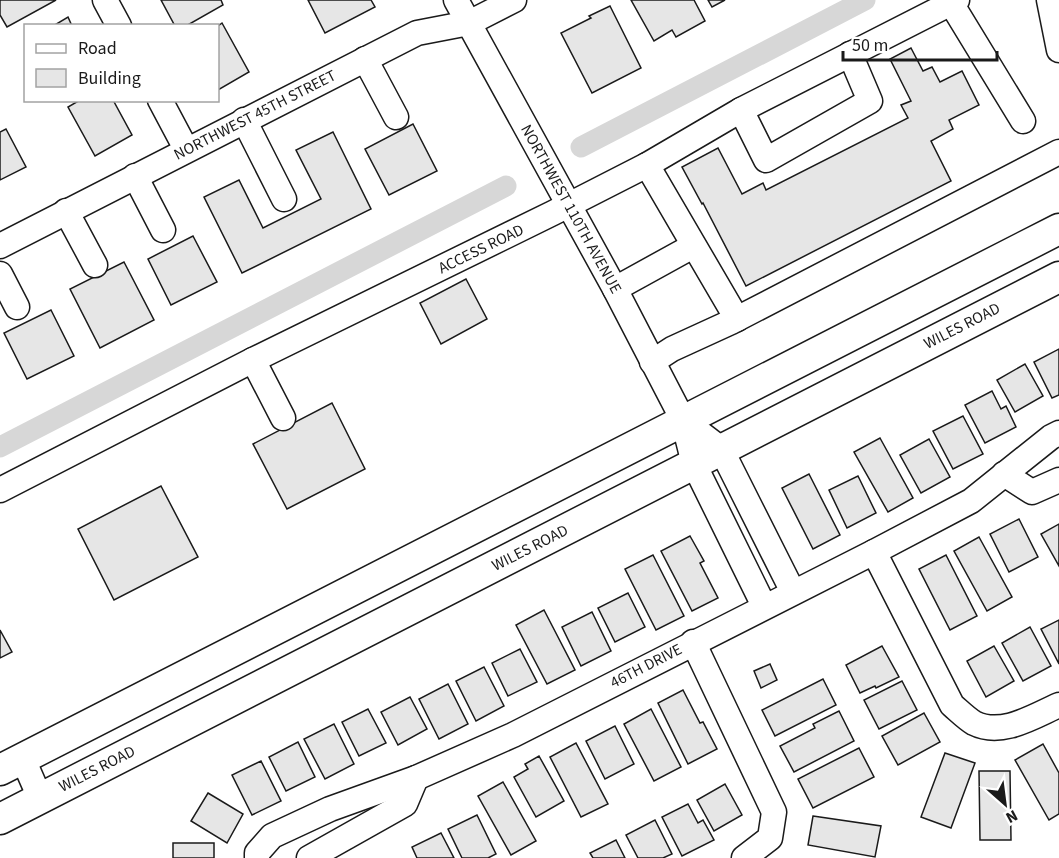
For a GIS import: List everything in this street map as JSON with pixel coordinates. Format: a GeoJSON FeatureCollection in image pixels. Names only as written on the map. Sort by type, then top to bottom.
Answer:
{"type":"FeatureCollection","features":[{"type":"Feature","properties":{"kind":"main road"},"geometry":{"type":"LineString","coordinates":[[11,764],[1059,229]]}},
{"type":"Feature","properties":{"kind":"main road","name":"WILES ROAD"},"geometry":{"type":"LineString","coordinates":[[0,819],[1059,277]]}},
{"type":"Feature","properties":{"kind":"street"},"geometry":{"type":"LineString","coordinates":[[105,0],[118,24]]}},
{"type":"Feature","properties":{"kind":"street","name":"NORTHWEST 110TH AVENUE"},"geometry":{"type":"LineString","coordinates":[[456,0],[615,288],[683,420],[694,464],[764,606]]}},
{"type":"Feature","properties":{"kind":"street","name":"NORTHWEST 45TH STREET"},"geometry":{"type":"LineString","coordinates":[[0,246],[417,33],[469,23],[514,0]]}},
{"type":"Feature","properties":{"kind":"street"},"geometry":{"type":"LineString","coordinates":[[1049,0],[1059,50]]}},
{"type":"Feature","properties":{"kind":"street"},"geometry":{"type":"LineString","coordinates":[[954,2],[1023,121]]}},
{"type":"Feature","properties":{"kind":"street","name":"ACCESS ROAD"},"geometry":{"type":"LineString","coordinates":[[0,490],[253,360],[492,244],[647,165],[741,110],[954,2]]}},
{"type":"Feature","properties":{"kind":"street"},"geometry":{"type":"LineString","coordinates":[[741,110],[766,160],[870,101],[850,54]]}},
{"type":"Feature","properties":{"kind":"street"},"geometry":{"type":"LineString","coordinates":[[365,59],[396,117]]}},
{"type":"Feature","properties":{"kind":"street"},"geometry":{"type":"LineString","coordinates":[[161,102],[186,150]]}},
{"type":"Feature","properties":{"kind":"street"},"geometry":{"type":"LineString","coordinates":[[244,120],[284,199]]}},
{"type":"Feature","properties":{"kind":"street"},"geometry":{"type":"LineString","coordinates":[[652,362],[672,349],[737,319],[1059,152]]}},
{"type":"Feature","properties":{"kind":"street"},"geometry":{"type":"LineString","coordinates":[[647,165],[737,319]]}},
{"type":"Feature","properties":{"kind":"street"},"geometry":{"type":"LineString","coordinates":[[135,176],[163,230]]}},
{"type":"Feature","properties":{"kind":"street"},"geometry":{"type":"LineString","coordinates":[[66,211],[94,265]]}},
{"type":"Feature","properties":{"kind":"street"},"geometry":{"type":"LineString","coordinates":[[615,288],[693,246]]}},
{"type":"Feature","properties":{"kind":"street"},"geometry":{"type":"LineString","coordinates":[[0,274],[17,307]]}},
{"type":"Feature","properties":{"kind":"street"},"geometry":{"type":"LineString","coordinates":[[253,360],[283,418]]}},
{"type":"Feature","properties":{"kind":"street","name":"NORTHWEST 110TH AVENUE"},"geometry":{"type":"LineString","coordinates":[[683,420],[721,449]]}},
{"type":"Feature","properties":{"kind":"street","name":"46TH DRIVE"},"geometry":{"type":"LineString","coordinates":[[257,858],[257,853],[272,836],[330,808],[416,778],[513,735],[874,552],[970,501],[1059,433]]}},
{"type":"Feature","properties":{"kind":"street"},"geometry":{"type":"LineString","coordinates":[[721,449],[793,592]]}},
{"type":"Feature","properties":{"kind":"street"},"geometry":{"type":"LineString","coordinates":[[1004,474],[1032,492],[1059,480]]}},
{"type":"Feature","properties":{"kind":"street"},"geometry":{"type":"LineString","coordinates":[[874,552],[952,705],[974,723],[998,729],[1059,705]]}},
{"type":"Feature","properties":{"kind":"street"},"geometry":{"type":"LineString","coordinates":[[693,642],[774,812],[770,838],[744,858]]}},
{"type":"Feature","properties":{"kind":"street"},"geometry":{"type":"LineString","coordinates":[[11,764],[40,798]]}},
{"type":"Feature","properties":{"kind":"street"},"geometry":{"type":"LineString","coordinates":[[309,858],[405,804],[416,778]]}},
{"type":"Feature","properties":{"kind":"building"},"geometry":{"type":"Polygon","coordinates":[[[0,0],[56,0],[7,27],[0,15],[0,0]]]}},
{"type":"Feature","properties":{"kind":"building"},"geometry":{"type":"Polygon","coordinates":[[[161,0],[221,0],[223,5],[190,24],[174,24],[161,0]]]}},
{"type":"Feature","properties":{"kind":"building"},"geometry":{"type":"Polygon","coordinates":[[[308,0],[371,0],[375,7],[325,33],[308,0]]]}},
{"type":"Feature","properties":{"kind":"building"},"geometry":{"type":"Polygon","coordinates":[[[631,0],[694,0],[705,21],[676,37],[672,30],[654,41],[631,0]]]}},
{"type":"Feature","properties":{"kind":"building"},"geometry":{"type":"Polygon","coordinates":[[[708,0],[725,0],[712,7],[708,0]]]}},
{"type":"Feature","properties":{"kind":"building"},"geometry":{"type":"Polygon","coordinates":[[[610,6],[641,68],[592,93],[561,33],[610,6]]]}},
{"type":"Feature","properties":{"kind":"building"},"geometry":{"type":"Polygon","coordinates":[[[68,17],[71,24],[56,24],[68,17]]]}},
{"type":"Feature","properties":{"kind":"building"},"geometry":{"type":"Polygon","coordinates":[[[222,23],[249,72],[219,89],[219,25],[222,23]]]}},
{"type":"Feature","properties":{"kind":"building"},"geometry":{"type":"Polygon","coordinates":[[[911,48],[923,71],[932,67],[940,82],[962,71],[979,105],[949,120],[953,129],[931,141],[951,181],[746,286],[682,167],[718,148],[742,194],[763,183],[766,190],[908,118],[901,105],[911,101],[890,59],[911,48]]]}},
{"type":"Feature","properties":{"kind":"building"},"geometry":{"type":"Polygon","coordinates":[[[77,102],[114,102],[132,135],[95,156],[68,107],[77,102]]]}},
{"type":"Feature","properties":{"kind":"building"},"geometry":{"type":"Polygon","coordinates":[[[413,124],[437,171],[389,195],[365,149],[413,124]]]}},
{"type":"Feature","properties":{"kind":"building"},"geometry":{"type":"Polygon","coordinates":[[[6,129],[26,167],[0,180],[0,132],[6,129]]]}},
{"type":"Feature","properties":{"kind":"building"},"geometry":{"type":"Polygon","coordinates":[[[333,132],[371,209],[242,273],[204,197],[239,180],[263,228],[321,199],[296,150],[333,132]]]}},
{"type":"Feature","properties":{"kind":"building"},"geometry":{"type":"Polygon","coordinates":[[[193,236],[217,282],[171,305],[148,259],[193,236]]]}},
{"type":"Feature","properties":{"kind":"building"},"geometry":{"type":"Polygon","coordinates":[[[124,262],[154,320],[100,348],[70,289],[124,262]]]}},
{"type":"Feature","properties":{"kind":"building"},"geometry":{"type":"Polygon","coordinates":[[[466,279],[487,319],[441,344],[420,303],[466,279]]]}},
{"type":"Feature","properties":{"kind":"building"},"geometry":{"type":"Polygon","coordinates":[[[51,310],[74,356],[27,379],[4,333],[51,310]]]}},
{"type":"Feature","properties":{"kind":"building"},"geometry":{"type":"Polygon","coordinates":[[[1059,349],[1059,395],[1052,398],[1034,362],[1059,349]]]}},
{"type":"Feature","properties":{"kind":"building"},"geometry":{"type":"Polygon","coordinates":[[[1025,364],[1043,396],[1015,412],[997,380],[1025,364]]]}},
{"type":"Feature","properties":{"kind":"building"},"geometry":{"type":"Polygon","coordinates":[[[992,391],[1001,409],[1006,406],[1016,427],[985,443],[965,405],[992,391]]]}},
{"type":"Feature","properties":{"kind":"building"},"geometry":{"type":"Polygon","coordinates":[[[332,403],[365,469],[287,509],[253,444],[332,403]]]}},
{"type":"Feature","properties":{"kind":"building"},"geometry":{"type":"Polygon","coordinates":[[[963,416],[983,454],[953,469],[933,431],[963,416]]]}},
{"type":"Feature","properties":{"kind":"building"},"geometry":{"type":"Polygon","coordinates":[[[880,438],[913,498],[888,512],[854,452],[880,438]]]}},
{"type":"Feature","properties":{"kind":"building"},"geometry":{"type":"Polygon","coordinates":[[[929,439],[950,477],[921,493],[900,455],[929,439]]]}},
{"type":"Feature","properties":{"kind":"building"},"geometry":{"type":"Polygon","coordinates":[[[809,474],[840,535],[813,549],[782,488],[809,474]]]}},
{"type":"Feature","properties":{"kind":"building"},"geometry":{"type":"Polygon","coordinates":[[[858,476],[876,513],[847,528],[829,490],[858,476]]]}},
{"type":"Feature","properties":{"kind":"building"},"geometry":{"type":"Polygon","coordinates":[[[161,486],[198,557],[114,600],[78,529],[161,486]]]}},
{"type":"Feature","properties":{"kind":"building"},"geometry":{"type":"Polygon","coordinates":[[[1019,519],[1038,557],[1009,572],[990,534],[1019,519]]]}},
{"type":"Feature","properties":{"kind":"building"},"geometry":{"type":"Polygon","coordinates":[[[1059,524],[1059,566],[1041,534],[1059,524]]]}},
{"type":"Feature","properties":{"kind":"building"},"geometry":{"type":"Polygon","coordinates":[[[690,536],[704,561],[700,563],[718,598],[692,611],[661,551],[690,536]]]}},
{"type":"Feature","properties":{"kind":"building"},"geometry":{"type":"Polygon","coordinates":[[[979,537],[1012,597],[987,611],[954,551],[979,537]]]}},
{"type":"Feature","properties":{"kind":"building"},"geometry":{"type":"Polygon","coordinates":[[[653,555],[684,616],[656,630],[625,569],[653,555]]]}},
{"type":"Feature","properties":{"kind":"building"},"geometry":{"type":"Polygon","coordinates":[[[946,555],[977,616],[950,630],[919,569],[946,555]]]}},
{"type":"Feature","properties":{"kind":"building"},"geometry":{"type":"Polygon","coordinates":[[[628,593],[645,627],[615,642],[598,608],[628,593]]]}},
{"type":"Feature","properties":{"kind":"building"},"geometry":{"type":"Polygon","coordinates":[[[544,610],[575,670],[547,684],[516,625],[544,610]]]}},
{"type":"Feature","properties":{"kind":"building"},"geometry":{"type":"Polygon","coordinates":[[[592,612],[611,651],[581,666],[562,627],[592,612]]]}},
{"type":"Feature","properties":{"kind":"building"},"geometry":{"type":"Polygon","coordinates":[[[1059,620],[1059,664],[1041,629],[1059,620]]]}},
{"type":"Feature","properties":{"kind":"building"},"geometry":{"type":"Polygon","coordinates":[[[1030,627],[1051,666],[1023,681],[1002,643],[1030,627]]]}},
{"type":"Feature","properties":{"kind":"building"},"geometry":{"type":"Polygon","coordinates":[[[0,630],[12,652],[0,658],[0,630]]]}},
{"type":"Feature","properties":{"kind":"building"},"geometry":{"type":"Polygon","coordinates":[[[882,646],[899,677],[860,693],[846,665],[882,646]]]}},
{"type":"Feature","properties":{"kind":"building"},"geometry":{"type":"Polygon","coordinates":[[[994,646],[1014,681],[986,697],[967,661],[994,646]]]}},
{"type":"Feature","properties":{"kind":"building"},"geometry":{"type":"Polygon","coordinates":[[[520,649],[537,682],[508,696],[492,663],[520,649]]]}},
{"type":"Feature","properties":{"kind":"building"},"geometry":{"type":"Polygon","coordinates":[[[770,664],[777,680],[761,688],[754,671],[770,664]]]}},
{"type":"Feature","properties":{"kind":"building"},"geometry":{"type":"Polygon","coordinates":[[[484,667],[504,706],[476,721],[456,681],[484,667]]]}},
{"type":"Feature","properties":{"kind":"building"},"geometry":{"type":"Polygon","coordinates":[[[823,679],[836,705],[775,736],[762,710],[823,679]]]}},
{"type":"Feature","properties":{"kind":"building"},"geometry":{"type":"Polygon","coordinates":[[[902,681],[917,710],[879,729],[864,700],[902,681]]]}},
{"type":"Feature","properties":{"kind":"building"},"geometry":{"type":"Polygon","coordinates":[[[448,684],[468,724],[439,739],[419,699],[448,684]]]}},
{"type":"Feature","properties":{"kind":"building"},"geometry":{"type":"Polygon","coordinates":[[[683,690],[717,749],[688,764],[658,703],[683,690]]]}},
{"type":"Feature","properties":{"kind":"building"},"geometry":{"type":"Polygon","coordinates":[[[410,697],[427,729],[398,745],[381,712],[410,697]]]}},
{"type":"Feature","properties":{"kind":"building"},"geometry":{"type":"Polygon","coordinates":[[[368,709],[386,743],[359,756],[342,722],[368,709]]]}},
{"type":"Feature","properties":{"kind":"building"},"geometry":{"type":"Polygon","coordinates":[[[651,709],[681,767],[654,781],[624,724],[651,709]]]}},
{"type":"Feature","properties":{"kind":"building"},"geometry":{"type":"Polygon","coordinates":[[[839,711],[854,741],[794,772],[780,746],[815,728],[813,724],[839,711]]]}},
{"type":"Feature","properties":{"kind":"building"},"geometry":{"type":"Polygon","coordinates":[[[924,713],[940,742],[898,765],[882,736],[924,713]]]}},
{"type":"Feature","properties":{"kind":"building"},"geometry":{"type":"Polygon","coordinates":[[[334,724],[354,764],[325,779],[304,739],[334,724]]]}},
{"type":"Feature","properties":{"kind":"building"},"geometry":{"type":"Polygon","coordinates":[[[615,726],[634,764],[605,779],[586,741],[615,726]]]}},
{"type":"Feature","properties":{"kind":"building"},"geometry":{"type":"Polygon","coordinates":[[[298,742],[315,777],[286,791],[269,757],[298,742]]]}},
{"type":"Feature","properties":{"kind":"building"},"geometry":{"type":"Polygon","coordinates":[[[576,743],[608,804],[581,817],[550,757],[576,743]]]}},
{"type":"Feature","properties":{"kind":"building"},"geometry":{"type":"Polygon","coordinates":[[[1043,744],[1059,773],[1059,814],[1049,820],[1015,760],[1043,744]]]}},
{"type":"Feature","properties":{"kind":"building"},"geometry":{"type":"Polygon","coordinates":[[[859,748],[874,777],[813,808],[798,779],[859,748]]]}},
{"type":"Feature","properties":{"kind":"building"},"geometry":{"type":"Polygon","coordinates":[[[945,753],[975,763],[951,828],[921,817],[945,753]]]}},
{"type":"Feature","properties":{"kind":"building"},"geometry":{"type":"Polygon","coordinates":[[[539,756],[564,801],[536,817],[514,777],[528,769],[525,764],[539,756]]]}},
{"type":"Feature","properties":{"kind":"building"},"geometry":{"type":"Polygon","coordinates":[[[261,761],[281,801],[252,815],[232,775],[261,761]]]}},
{"type":"Feature","properties":{"kind":"building"},"geometry":{"type":"Polygon","coordinates":[[[979,771],[1010,771],[1011,840],[980,840],[979,771]]]}},
{"type":"Feature","properties":{"kind":"building"},"geometry":{"type":"Polygon","coordinates":[[[503,782],[536,841],[511,855],[478,796],[503,782]]]}},
{"type":"Feature","properties":{"kind":"building"},"geometry":{"type":"Polygon","coordinates":[[[725,784],[742,815],[714,831],[697,800],[725,784]]]}},
{"type":"Feature","properties":{"kind":"building"},"geometry":{"type":"Polygon","coordinates":[[[208,793],[243,814],[227,843],[191,821],[208,793]]]}},
{"type":"Feature","properties":{"kind":"building"},"geometry":{"type":"Polygon","coordinates":[[[688,804],[698,823],[703,820],[714,840],[682,856],[662,817],[688,804]]]}},
{"type":"Feature","properties":{"kind":"building"},"geometry":{"type":"Polygon","coordinates":[[[477,815],[496,854],[488,858],[462,858],[448,829],[477,815]]]}},
{"type":"Feature","properties":{"kind":"building"},"geometry":{"type":"Polygon","coordinates":[[[813,816],[881,826],[875,857],[808,845],[813,816]]]}},
{"type":"Feature","properties":{"kind":"building"},"geometry":{"type":"Polygon","coordinates":[[[655,820],[672,854],[663,858],[638,858],[626,835],[655,820]]]}},
{"type":"Feature","properties":{"kind":"building"},"geometry":{"type":"Polygon","coordinates":[[[441,833],[454,858],[417,858],[412,847],[441,833]]]}},
{"type":"Feature","properties":{"kind":"building"},"geometry":{"type":"Polygon","coordinates":[[[616,840],[625,858],[593,858],[590,853],[616,840]]]}},
{"type":"Feature","properties":{"kind":"building"},"geometry":{"type":"Polygon","coordinates":[[[173,843],[214,843],[214,858],[173,858],[173,843]]]}},
{"type":"Feature","properties":{"kind":"waterway"},"geometry":{"type":"LineString","coordinates":[[581,147],[865,0]]}},
{"type":"Feature","properties":{"kind":"waterway"},"geometry":{"type":"LineString","coordinates":[[0,447],[506,186]]}}]}
